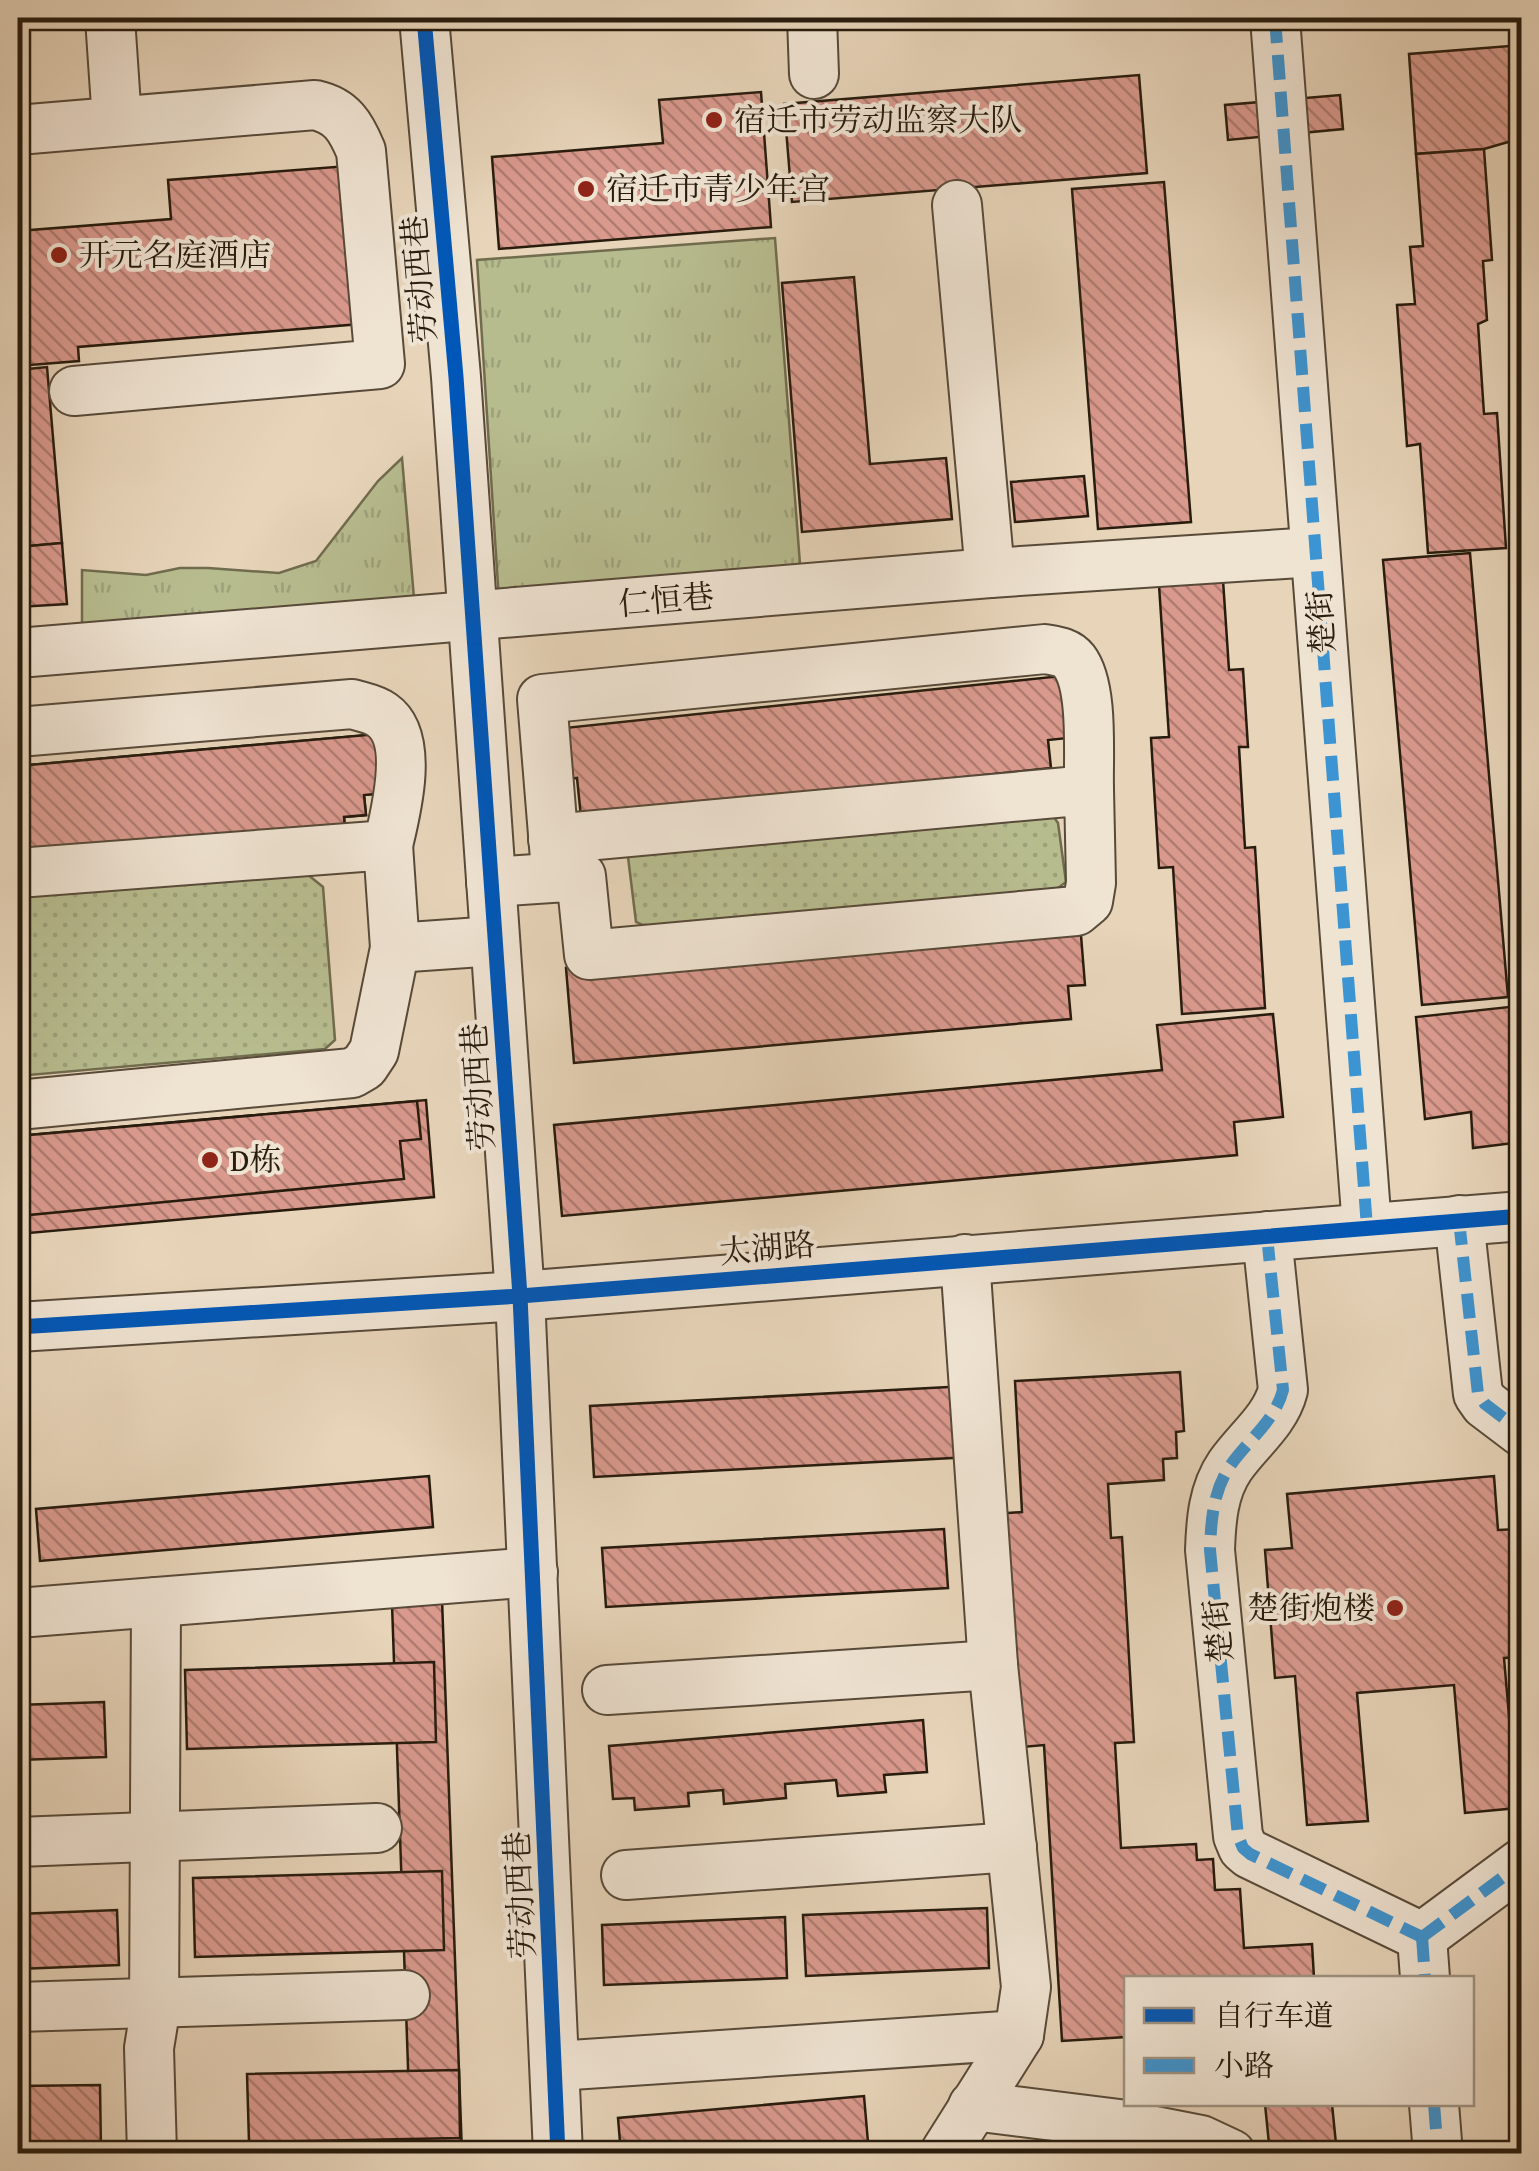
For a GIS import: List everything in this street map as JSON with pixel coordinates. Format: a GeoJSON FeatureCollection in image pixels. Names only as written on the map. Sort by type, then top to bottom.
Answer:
{"type":"FeatureCollection","features":[{"type":"Feature","properties":{"kind":"street"},"geometry":{"type":"LineString","coordinates":[[110,18],[118,122]]}},
{"type":"Feature","properties":{"kind":"street","name":"劳动西巷"},"geometry":{"type":"LineString","coordinates":[[424,18],[472,615],[520,1296],[558,2154]]}},
{"type":"Feature","properties":{"kind":"street"},"geometry":{"type":"LineString","coordinates":[[812,18],[814,74]]}},
{"type":"Feature","properties":{"kind":"street","name":"楚街"},"geometry":{"type":"LineString","coordinates":[[1274,18],[1367,1227]]}},
{"type":"Feature","properties":{"kind":"street"},"geometry":{"type":"LineString","coordinates":[[18,130],[316,105],[332,108],[345,120],[361,151],[380,364],[74,391]]}},
{"type":"Feature","properties":{"kind":"street"},"geometry":{"type":"LineString","coordinates":[[957,205],[990,573]]}},
{"type":"Feature","properties":{"kind":"street","name":"仁恒巷"},"geometry":{"type":"LineString","coordinates":[[18,654],[990,573],[1316,552]]}},
{"type":"Feature","properties":{"kind":"street"},"geometry":{"type":"LineString","coordinates":[[1045,649],[1065,653],[1076,663],[1085,684],[1090,883],[1088,900],[1076,911],[589,955],[581,876],[555,858],[542,699],[1045,649]]}},
{"type":"Feature","properties":{"kind":"street"},"geometry":{"type":"LineString","coordinates":[[18,732],[352,704],[383,715],[394,728],[400,758],[400,789],[388,844],[395,948],[374,1050],[364,1066],[352,1074],[18,1105]]}},
{"type":"Feature","properties":{"kind":"street"},"geometry":{"type":"LineString","coordinates":[[491,882],[555,858],[1089,790]]}},
{"type":"Feature","properties":{"kind":"street"},"geometry":{"type":"LineString","coordinates":[[18,874],[388,844]]}},
{"type":"Feature","properties":{"kind":"street"},"geometry":{"type":"LineString","coordinates":[[395,948],[496,940]]}},
{"type":"Feature","properties":{"kind":"street","name":"太湖路"},"geometry":{"type":"LineString","coordinates":[[18,1327],[520,1296],[1522,1216]]}},
{"type":"Feature","properties":{"kind":"street"},"geometry":{"type":"LineString","coordinates":[[1460,1220],[1478,1394],[1522,1432]]}},
{"type":"Feature","properties":{"kind":"street","name":"楚街"},"geometry":{"type":"LineString","coordinates":[[1267,1236],[1284,1390],[1278,1410],[1227,1470],[1212,1516],[1210,1550],[1238,1836],[1250,1854],[1423,1958],[1522,1863]]}},
{"type":"Feature","properties":{"kind":"street"},"geometry":{"type":"LineString","coordinates":[[944,2154],[1019,2034],[1026,1987],[994,1665],[965,1259]]}},
{"type":"Feature","properties":{"kind":"street"},"geometry":{"type":"LineString","coordinates":[[18,1613],[533,1572]]}},
{"type":"Feature","properties":{"kind":"street"},"geometry":{"type":"LineString","coordinates":[[152,2154],[149,2048],[154,2003],[156,1602]]}},
{"type":"Feature","properties":{"kind":"street"},"geometry":{"type":"LineString","coordinates":[[608,1690],[994,1665]]}},
{"type":"Feature","properties":{"kind":"street"},"geometry":{"type":"LineString","coordinates":[[18,1842],[377,1828]]}},
{"type":"Feature","properties":{"kind":"street"},"geometry":{"type":"LineString","coordinates":[[626,1875],[1012,1847]]}},
{"type":"Feature","properties":{"kind":"street"},"geometry":{"type":"LineString","coordinates":[[18,2007],[405,1995]]}},
{"type":"Feature","properties":{"kind":"street"},"geometry":{"type":"LineString","coordinates":[[556,2066],[1019,2034]]}},
{"type":"Feature","properties":{"kind":"street"},"geometry":{"type":"LineString","coordinates":[[973,2106],[1119,2124],[1200,2140],[1230,2154]]}},
{"type":"Feature","properties":{"kind":"street"},"geometry":{"type":"LineString","coordinates":[[1434,2106],[1438,2154]]}},
{"type":"Feature","properties":{"kind":"green space"},"geometry":{"type":"Polygon","coordinates":[[[775,238],[801,577],[499,601],[477,260],[775,238]]]}},
{"type":"Feature","properties":{"kind":"green space"},"geometry":{"type":"Polygon","coordinates":[[[402,458],[414,598],[82,624],[82,570],[146,575],[180,568],[279,573],[316,561],[378,481],[402,458]]]}},
{"type":"Feature","properties":{"kind":"green space"},"geometry":{"type":"Polygon","coordinates":[[[1051,813],[1058,823],[1066,882],[1050,894],[647,927],[636,922],[628,857],[635,846],[1051,813]]]}},
{"type":"Feature","properties":{"kind":"green space"},"geometry":{"type":"Polygon","coordinates":[[[307,874],[323,887],[335,1040],[325,1049],[18,1076],[18,896],[307,874]]]}},
{"type":"Feature","properties":{"kind":"building"},"geometry":{"type":"Polygon","coordinates":[[[1522,45],[1522,138],[1484,149],[1416,154],[1409,54],[1522,45]]]}},
{"type":"Feature","properties":{"kind":"building"},"geometry":{"type":"Polygon","coordinates":[[[1139,75],[1147,173],[792,202],[784,104],[1139,75]]]}},
{"type":"Feature","properties":{"kind":"building"},"geometry":{"type":"Polygon","coordinates":[[[761,92],[771,227],[499,249],[492,157],[663,143],[659,100],[761,92]]]}},
{"type":"Feature","properties":{"kind":"building"},"geometry":{"type":"Polygon","coordinates":[[[1340,95],[1343,129],[1228,140],[1225,105],[1340,95]]]}},
{"type":"Feature","properties":{"kind":"building"},"geometry":{"type":"Polygon","coordinates":[[[1484,149],[1492,260],[1483,261],[1487,320],[1478,324],[1484,414],[1497,413],[1506,548],[1428,553],[1420,444],[1407,446],[1397,305],[1415,304],[1410,247],[1423,246],[1416,154],[1484,149]]]}},
{"type":"Feature","properties":{"kind":"building"},"geometry":{"type":"Polygon","coordinates":[[[348,166],[360,324],[78,347],[79,361],[18,366],[18,231],[171,219],[168,180],[348,166]]]}},
{"type":"Feature","properties":{"kind":"building"},"geometry":{"type":"Polygon","coordinates":[[[1164,182],[1191,522],[1098,529],[1072,189],[1164,182]]]}},
{"type":"Feature","properties":{"kind":"building"},"geometry":{"type":"Polygon","coordinates":[[[854,277],[870,464],[946,458],[952,519],[802,532],[782,283],[854,277]]]}},
{"type":"Feature","properties":{"kind":"building"},"geometry":{"type":"Polygon","coordinates":[[[47,367],[62,543],[18,547],[18,370],[47,367]]]}},
{"type":"Feature","properties":{"kind":"building"},"geometry":{"type":"Polygon","coordinates":[[[1084,476],[1088,516],[1015,522],[1011,482],[1084,476]]]}},
{"type":"Feature","properties":{"kind":"building"},"geometry":{"type":"Polygon","coordinates":[[[62,543],[67,604],[18,607],[18,547],[62,543]]]}},
{"type":"Feature","properties":{"kind":"building"},"geometry":{"type":"Polygon","coordinates":[[[1470,553],[1508,997],[1422,1005],[1383,560],[1470,553]]]}},
{"type":"Feature","properties":{"kind":"building"},"geometry":{"type":"Polygon","coordinates":[[[1223,580],[1229,670],[1243,669],[1248,747],[1239,747],[1245,848],[1255,847],[1265,1008],[1182,1014],[1173,867],[1159,868],[1151,738],[1169,737],[1159,585],[1223,580]]]}},
{"type":"Feature","properties":{"kind":"building"},"geometry":{"type":"Polygon","coordinates":[[[1061,676],[1068,738],[1048,740],[1051,768],[581,817],[577,778],[560,780],[555,729],[1061,676]]]}},
{"type":"Feature","properties":{"kind":"building"},"geometry":{"type":"Polygon","coordinates":[[[378,734],[384,793],[364,795],[366,815],[344,817],[345,830],[18,859],[18,766],[378,734]]]}},
{"type":"Feature","properties":{"kind":"building"},"geometry":{"type":"Polygon","coordinates":[[[378,734],[384,793],[364,795],[366,815],[344,817],[345,830],[18,859],[18,766],[378,734]]]}},
{"type":"Feature","properties":{"kind":"building"},"geometry":{"type":"Polygon","coordinates":[[[1080,923],[1085,985],[1068,986],[1071,1019],[574,1063],[566,968],[1080,923]]]}},
{"type":"Feature","properties":{"kind":"building"},"geometry":{"type":"Polygon","coordinates":[[[1518,1006],[1522,1032],[1522,1142],[1473,1148],[1471,1112],[1425,1119],[1416,1017],[1518,1006]]]}},
{"type":"Feature","properties":{"kind":"building"},"geometry":{"type":"Polygon","coordinates":[[[1273,1014],[1283,1117],[1234,1122],[1237,1155],[562,1216],[554,1125],[1162,1070],[1157,1025],[1273,1014]]]}},
{"type":"Feature","properties":{"kind":"building","name":"D栋"},"geometry":{"type":"Polygon","coordinates":[[[426,1100],[434,1197],[18,1234],[18,1136],[426,1100]]]}},
{"type":"Feature","properties":{"kind":"building","name":"D栋"},"geometry":{"type":"Polygon","coordinates":[[[417,1101],[421,1139],[400,1141],[404,1179],[18,1216],[18,1136],[417,1101]]]}},
{"type":"Feature","properties":{"kind":"building"},"geometry":{"type":"Polygon","coordinates":[[[1180,1372],[1184,1431],[1176,1432],[1177,1458],[1163,1459],[1164,1480],[1108,1484],[1111,1538],[1122,1537],[1134,1742],[1115,1743],[1121,1848],[1196,1844],[1197,1860],[1213,1859],[1215,1890],[1240,1889],[1244,1948],[1312,1944],[1314,1976],[1124,1976],[1124,2037],[1062,2041],[1044,1745],[1009,1748],[995,1514],[1022,1512],[1015,1381],[1180,1372]]]}},
{"type":"Feature","properties":{"kind":"building"},"geometry":{"type":"Polygon","coordinates":[[[967,1386],[971,1457],[594,1477],[590,1406],[967,1386]]]}},
{"type":"Feature","properties":{"kind":"building"},"geometry":{"type":"Polygon","coordinates":[[[429,1476],[433,1527],[40,1561],[36,1509],[429,1476]]]}},
{"type":"Feature","properties":{"kind":"building","name":"楚街炮楼"},"geometry":{"type":"Polygon","coordinates":[[[1494,1476],[1498,1530],[1519,1529],[1522,1559],[1522,1657],[1504,1658],[1517,1808],[1465,1813],[1454,1685],[1357,1693],[1368,1821],[1307,1825],[1295,1676],[1275,1678],[1265,1550],[1292,1548],[1287,1494],[1494,1476]]]}},
{"type":"Feature","properties":{"kind":"building"},"geometry":{"type":"Polygon","coordinates":[[[944,1529],[948,1588],[606,1607],[602,1548],[944,1529]]]}},
{"type":"Feature","properties":{"kind":"building"},"geometry":{"type":"Polygon","coordinates":[[[442,1599],[462,2154],[411,2154],[392,1604],[442,1599]]]}},
{"type":"Feature","properties":{"kind":"building"},"geometry":{"type":"Polygon","coordinates":[[[434,1662],[436,1742],[187,1749],[185,1670],[434,1662]]]}},
{"type":"Feature","properties":{"kind":"building"},"geometry":{"type":"Polygon","coordinates":[[[104,1702],[106,1757],[18,1760],[18,1705],[104,1702]]]}},
{"type":"Feature","properties":{"kind":"building"},"geometry":{"type":"Polygon","coordinates":[[[923,1720],[927,1772],[884,1775],[886,1792],[838,1796],[836,1780],[785,1784],[786,1798],[724,1804],[723,1790],[688,1793],[689,1806],[635,1810],[634,1798],[613,1799],[609,1746],[923,1720]]]}},
{"type":"Feature","properties":{"kind":"building"},"geometry":{"type":"Polygon","coordinates":[[[442,1871],[444,1950],[195,1957],[193,1878],[442,1871]]]}},
{"type":"Feature","properties":{"kind":"building"},"geometry":{"type":"Polygon","coordinates":[[[987,1908],[989,1968],[806,1976],[803,1915],[987,1908]]]}},
{"type":"Feature","properties":{"kind":"building"},"geometry":{"type":"Polygon","coordinates":[[[117,1910],[119,1965],[18,1969],[18,1914],[117,1910]]]}},
{"type":"Feature","properties":{"kind":"building"},"geometry":{"type":"Polygon","coordinates":[[[785,1917],[787,1978],[604,1985],[602,1925],[785,1917]]]}},
{"type":"Feature","properties":{"kind":"building"},"geometry":{"type":"Polygon","coordinates":[[[1522,2040],[1522,2154],[1521,2154],[1510,2041],[1522,2040]]]}},
{"type":"Feature","properties":{"kind":"building"},"geometry":{"type":"Polygon","coordinates":[[[459,2070],[460,2138],[249,2142],[247,2074],[459,2070]]]}},
{"type":"Feature","properties":{"kind":"building"},"geometry":{"type":"Polygon","coordinates":[[[100,2085],[101,2150],[18,2152],[18,2086],[100,2085]]]}},
{"type":"Feature","properties":{"kind":"building"},"geometry":{"type":"Polygon","coordinates":[[[864,2096],[869,2154],[621,2154],[618,2118],[864,2096]]]}},
{"type":"Feature","properties":{"kind":"building"},"geometry":{"type":"Polygon","coordinates":[[[1265,2106],[1332,2106],[1337,2154],[1270,2154],[1265,2106]]]}},
{"type":"Feature","properties":{"kind":"marked path"},"geometry":{"type":"LineString","coordinates":[[1275,18],[1367,1227]]}},
{"type":"Feature","properties":{"kind":"marked path"},"geometry":{"type":"LineString","coordinates":[[1459,1220],[1478,1394],[1522,1432]]}},
{"type":"Feature","properties":{"kind":"marked path"},"geometry":{"type":"LineString","coordinates":[[1267,1236],[1283,1390],[1267,1421],[1224,1476],[1214,1506],[1210,1539],[1238,1836],[1250,1854],[1422,1937]]}},
{"type":"Feature","properties":{"kind":"marked path"},"geometry":{"type":"LineString","coordinates":[[1422,1937],[1522,1863]]}},
{"type":"Feature","properties":{"kind":"marked path"},"geometry":{"type":"LineString","coordinates":[[1422,1937],[1425,1976]]}},
{"type":"Feature","properties":{"kind":"marked path"},"geometry":{"type":"LineString","coordinates":[[1434,2106],[1438,2154]]}},
{"type":"Feature","properties":{"kind":"cycle path"},"geometry":{"type":"LineString","coordinates":[[424,18],[456,377],[520,1296],[558,2154]]}},
{"type":"Feature","properties":{"kind":"cycle path"},"geometry":{"type":"LineString","coordinates":[[18,1327],[520,1296],[1522,1216]]}},
{"type":"Feature","properties":{"kind":"place","name":"宿迁市劳动监察大队"},"geometry":{"type":"Point","coordinates":[714,120]}},
{"type":"Feature","properties":{"kind":"place","name":"宿迁市青少年宫"},"geometry":{"type":"Point","coordinates":[586,189]}},
{"type":"Feature","properties":{"kind":"place","name":"开元名庭酒店"},"geometry":{"type":"Point","coordinates":[59,255]}},
{"type":"Feature","properties":{"kind":"place","name":"D栋"},"geometry":{"type":"Point","coordinates":[210,1160]}},
{"type":"Feature","properties":{"kind":"place","name":"楚街炮楼"},"geometry":{"type":"Point","coordinates":[1395,1608]}}]}
